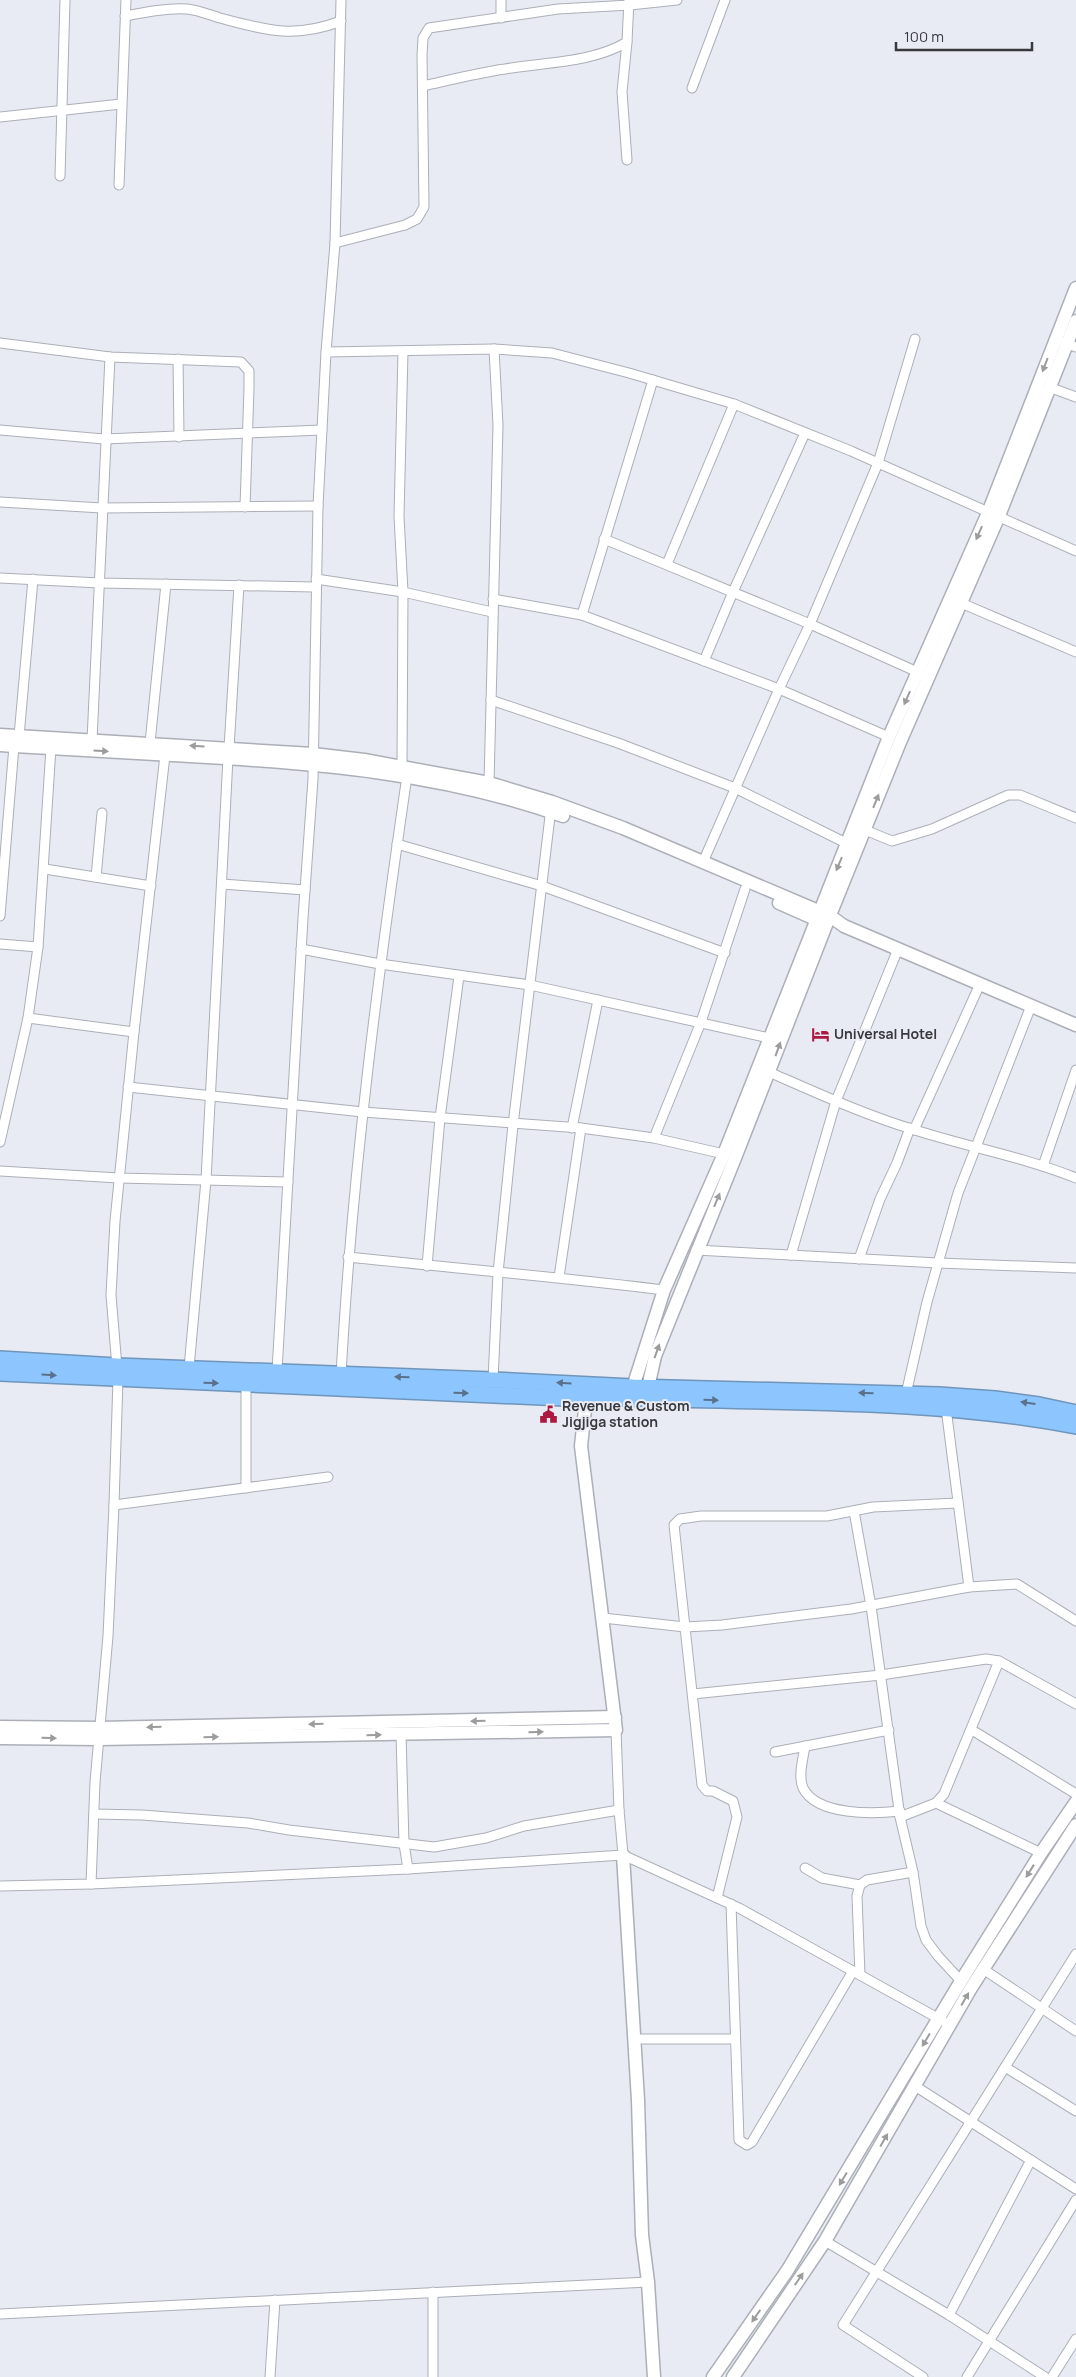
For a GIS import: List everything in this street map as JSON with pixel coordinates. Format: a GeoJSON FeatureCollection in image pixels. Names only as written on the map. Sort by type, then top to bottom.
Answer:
{"type":"FeatureCollection","features":[{"type":"Feature","properties":{"kind":"highway"},"geometry":{"type":"LineString","coordinates":[[0,1359],[118,1373],[246,1385],[640,1393],[906,1394],[994,1399],[1039,1405],[1076,1413]]}},
{"type":"Feature","properties":{"kind":"highway"},"geometry":{"type":"LineString","coordinates":[[0,1373],[118,1373],[189,1368],[492,1380],[587,1392]]}},
{"type":"Feature","properties":{"kind":"highway"},"geometry":{"type":"LineString","coordinates":[[640,1393],[946,1408],[1002,1413],[1076,1426]]}},
{"type":"Feature","properties":{"kind":"main road"},"geometry":{"type":"LineString","coordinates":[[640,1393],[769,1072],[848,844],[889,737],[961,603],[993,515],[1050,387],[1066,344],[1076,288]]}},
{"type":"Feature","properties":{"kind":"main road"},"geometry":{"type":"LineString","coordinates":[[640,1393],[664,1290],[724,1154],[769,1038],[864,830],[924,674],[1076,321]]}},
{"type":"Feature","properties":{"kind":"main road"},"geometry":{"type":"LineString","coordinates":[[0,735],[17,741],[52,748],[165,755],[228,753]]}},
{"type":"Feature","properties":{"kind":"main road"},"geometry":{"type":"LineString","coordinates":[[0,745],[17,741],[92,740],[150,743],[228,753],[313,759],[489,783],[551,806],[745,889],[844,926],[1076,1026]]}},
{"type":"Feature","properties":{"kind":"main road"},"geometry":{"type":"LineString","coordinates":[[405,771],[497,796],[551,806],[623,828],[703,862],[823,918]]}},
{"type":"Feature","properties":{"kind":"main road"},"geometry":{"type":"LineString","coordinates":[[587,1392],[581,1446],[615,1724]]}},
{"type":"Feature","properties":{"kind":"main road"},"geometry":{"type":"LineString","coordinates":[[0,1738],[99,1734],[615,1724]]}},
{"type":"Feature","properties":{"kind":"main road"},"geometry":{"type":"LineString","coordinates":[[0,1727],[99,1734],[401,1734],[615,1724]]}},
{"type":"Feature","properties":{"kind":"main road"},"geometry":{"type":"LineString","coordinates":[[732,2377],[824,2241],[915,2086],[961,1981],[1041,1853],[1076,1802]]}},
{"type":"Feature","properties":{"kind":"main road"},"geometry":{"type":"LineString","coordinates":[[713,2377],[788,2271],[944,2022],[983,1969],[1076,1825]]}},
{"type":"Feature","properties":{"kind":"main road"},"geometry":{"type":"LineString","coordinates":[[623,1855],[634,2040],[642,2235],[648,2282],[654,2377]]}},
{"type":"Feature","properties":{"kind":"street"},"geometry":{"type":"LineString","coordinates":[[60,176],[65,0]]}},
{"type":"Feature","properties":{"kind":"street"},"geometry":{"type":"LineString","coordinates":[[119,185],[126,0]]}},
{"type":"Feature","properties":{"kind":"street"},"geometry":{"type":"LineString","coordinates":[[277,1372],[313,759],[318,506],[326,352],[335,243],[341,0]]}},
{"type":"Feature","properties":{"kind":"street"},"geometry":{"type":"LineString","coordinates":[[501,0],[501,18]]}},
{"type":"Feature","properties":{"kind":"street"},"geometry":{"type":"LineString","coordinates":[[335,243],[406,225],[417,219],[424,207],[423,38],[429,28],[570,8],[677,0]]}},
{"type":"Feature","properties":{"kind":"street"},"geometry":{"type":"LineString","coordinates":[[692,88],[724,0]]}},
{"type":"Feature","properties":{"kind":"street"},"geometry":{"type":"LineString","coordinates":[[627,160],[622,92],[630,3]]}},
{"type":"Feature","properties":{"kind":"street"},"geometry":{"type":"LineString","coordinates":[[125,16],[159,10],[188,9],[255,28],[294,33],[325,27],[340,21]]}},
{"type":"Feature","properties":{"kind":"street"},"geometry":{"type":"LineString","coordinates":[[423,86],[503,69],[581,58],[613,50],[627,42]]}},
{"type":"Feature","properties":{"kind":"street"},"geometry":{"type":"LineString","coordinates":[[0,117],[121,104]]}},
{"type":"Feature","properties":{"kind":"street"},"geometry":{"type":"LineString","coordinates":[[703,862],[779,689],[810,624],[878,463],[915,339]]}},
{"type":"Feature","properties":{"kind":"street"},"geometry":{"type":"LineString","coordinates":[[0,343],[110,356],[241,362],[248,371],[245,507]]}},
{"type":"Feature","properties":{"kind":"street"},"geometry":{"type":"LineString","coordinates":[[326,352],[494,349],[552,353],[734,404],[878,463],[1076,551]]}},
{"type":"Feature","properties":{"kind":"street"},"geometry":{"type":"LineString","coordinates":[[489,783],[498,425],[494,349]]}},
{"type":"Feature","properties":{"kind":"street"},"geometry":{"type":"LineString","coordinates":[[341,1374],[348,1257],[362,1112],[405,771],[403,592],[399,507],[403,352]]}},
{"type":"Feature","properties":{"kind":"street"},"geometry":{"type":"LineString","coordinates":[[92,740],[100,582],[104,439],[110,356]]}},
{"type":"Feature","properties":{"kind":"street"},"geometry":{"type":"LineString","coordinates":[[178,359],[179,436]]}},
{"type":"Feature","properties":{"kind":"street"},"geometry":{"type":"LineString","coordinates":[[582,615],[653,380]]}},
{"type":"Feature","properties":{"kind":"street"},"geometry":{"type":"LineString","coordinates":[[1050,387],[1076,397]]}},
{"type":"Feature","properties":{"kind":"street"},"geometry":{"type":"LineString","coordinates":[[666,564],[734,404]]}},
{"type":"Feature","properties":{"kind":"street"},"geometry":{"type":"LineString","coordinates":[[0,433],[104,439],[322,430]]}},
{"type":"Feature","properties":{"kind":"street"},"geometry":{"type":"LineString","coordinates":[[704,661],[732,592],[805,433]]}},
{"type":"Feature","properties":{"kind":"street"},"geometry":{"type":"LineString","coordinates":[[0,502],[102,508],[318,506]]}},
{"type":"Feature","properties":{"kind":"street"},"geometry":{"type":"LineString","coordinates":[[604,539],[810,624],[924,674]]}},
{"type":"Feature","properties":{"kind":"street"},"geometry":{"type":"LineString","coordinates":[[0,578],[166,584],[316,583],[403,592],[492,612]]}},
{"type":"Feature","properties":{"kind":"street"},"geometry":{"type":"LineString","coordinates":[[0,916],[33,579]]}},
{"type":"Feature","properties":{"kind":"street"},"geometry":{"type":"LineString","coordinates":[[150,743],[166,584]]}},
{"type":"Feature","properties":{"kind":"street"},"geometry":{"type":"LineString","coordinates":[[189,1368],[206,1180],[228,753],[239,585]]}},
{"type":"Feature","properties":{"kind":"street"},"geometry":{"type":"LineString","coordinates":[[493,599],[582,615],[779,689],[889,737]]}},
{"type":"Feature","properties":{"kind":"street"},"geometry":{"type":"LineString","coordinates":[[961,603],[1076,652]]}},
{"type":"Feature","properties":{"kind":"street"},"geometry":{"type":"LineString","coordinates":[[491,700],[618,743],[735,788],[848,844]]}},
{"type":"Feature","properties":{"kind":"street"},"geometry":{"type":"LineString","coordinates":[[0,1142],[28,1018],[38,947],[45,869],[52,748]]}},
{"type":"Feature","properties":{"kind":"street"},"geometry":{"type":"LineString","coordinates":[[91,1884],[99,1734],[108,1636],[114,1505],[118,1373],[111,1294],[119,1178],[128,1087],[165,755]]}},
{"type":"Feature","properties":{"kind":"street"},"geometry":{"type":"LineString","coordinates":[[864,830],[892,841],[932,828],[1008,795],[1020,795],[1076,818]]}},
{"type":"Feature","properties":{"kind":"street"},"geometry":{"type":"LineString","coordinates":[[492,1380],[498,1273],[513,1125],[551,806]]}},
{"type":"Feature","properties":{"kind":"street"},"geometry":{"type":"LineString","coordinates":[[96,877],[102,814]]}},
{"type":"Feature","properties":{"kind":"street"},"geometry":{"type":"LineString","coordinates":[[397,844],[542,886],[725,953]]}},
{"type":"Feature","properties":{"kind":"street"},"geometry":{"type":"LineString","coordinates":[[45,869],[151,886]]}},
{"type":"Feature","properties":{"kind":"street"},"geometry":{"type":"LineString","coordinates":[[222,884],[305,890]]}},
{"type":"Feature","properties":{"kind":"street"},"geometry":{"type":"LineString","coordinates":[[654,1138],[700,1022],[725,953],[745,889]]}},
{"type":"Feature","properties":{"kind":"street"},"geometry":{"type":"LineString","coordinates":[[0,944],[38,947]]}},
{"type":"Feature","properties":{"kind":"street"},"geometry":{"type":"LineString","coordinates":[[301,949],[380,964],[530,985],[769,1038]]}},
{"type":"Feature","properties":{"kind":"street"},"geometry":{"type":"LineString","coordinates":[[791,1255],[836,1101],[898,949]]}},
{"type":"Feature","properties":{"kind":"street"},"geometry":{"type":"LineString","coordinates":[[427,1266],[440,1118],[459,976]]}},
{"type":"Feature","properties":{"kind":"street"},"geometry":{"type":"LineString","coordinates":[[859,1259],[880,1198],[980,984]]}},
{"type":"Feature","properties":{"kind":"street"},"geometry":{"type":"LineString","coordinates":[[559,1277],[577,1128],[598,1000]]}},
{"type":"Feature","properties":{"kind":"street"},"geometry":{"type":"LineString","coordinates":[[906,1394],[938,1264],[958,1193],[1031,1006]]}},
{"type":"Feature","properties":{"kind":"street"},"geometry":{"type":"LineString","coordinates":[[28,1018],[134,1032]]}},
{"type":"Feature","properties":{"kind":"street"},"geometry":{"type":"LineString","coordinates":[[1043,1166],[1076,1070]]}},
{"type":"Feature","properties":{"kind":"street"},"geometry":{"type":"LineString","coordinates":[[769,1072],[836,1101],[912,1129],[1043,1166],[1076,1178]]}},
{"type":"Feature","properties":{"kind":"street"},"geometry":{"type":"LineString","coordinates":[[128,1087],[362,1112],[513,1125],[577,1128],[654,1138],[724,1154]]}},
{"type":"Feature","properties":{"kind":"street"},"geometry":{"type":"LineString","coordinates":[[0,1171],[119,1178],[288,1182]]}},
{"type":"Feature","properties":{"kind":"street"},"geometry":{"type":"LineString","coordinates":[[696,1250],[938,1264],[1076,1268]]}},
{"type":"Feature","properties":{"kind":"street"},"geometry":{"type":"LineString","coordinates":[[348,1257],[498,1273],[559,1277],[664,1290]]}},
{"type":"Feature","properties":{"kind":"street"},"geometry":{"type":"LineString","coordinates":[[246,1385],[246,1488]]}},
{"type":"Feature","properties":{"kind":"street"},"geometry":{"type":"LineString","coordinates":[[946,1408],[969,1587]]}},
{"type":"Feature","properties":{"kind":"street"},"geometry":{"type":"LineString","coordinates":[[114,1505],[328,1477]]}},
{"type":"Feature","properties":{"kind":"street"},"geometry":{"type":"LineString","coordinates":[[717,1898],[737,1817],[732,1801],[713,1791],[706,1791],[702,1785],[674,1525],[680,1519],[701,1516],[827,1516],[904,1504],[958,1503]]}},
{"type":"Feature","properties":{"kind":"street"},"geometry":{"type":"LineString","coordinates":[[854,1511],[871,1606],[900,1814],[913,1872],[921,1926],[926,1940],[961,1981]]}},
{"type":"Feature","properties":{"kind":"street"},"geometry":{"type":"LineString","coordinates":[[603,1618],[685,1627],[722,1625],[871,1606],[969,1587],[1017,1584],[1076,1622]]}},
{"type":"Feature","properties":{"kind":"street"},"geometry":{"type":"LineString","coordinates":[[693,1694],[881,1675],[986,1659],[999,1661],[1076,1704]]}},
{"type":"Feature","properties":{"kind":"street"},"geometry":{"type":"LineString","coordinates":[[805,1746],[801,1772],[803,1787],[810,1798],[837,1810],[876,1814],[900,1814],[936,1803],[944,1794],[999,1661]]}},
{"type":"Feature","properties":{"kind":"street"},"geometry":{"type":"LineString","coordinates":[[615,1724],[623,1855]]}},
{"type":"Feature","properties":{"kind":"street"},"geometry":{"type":"LineString","coordinates":[[775,1752],[889,1730]]}},
{"type":"Feature","properties":{"kind":"street"},"geometry":{"type":"LineString","coordinates":[[972,1730],[1076,1794]]}},
{"type":"Feature","properties":{"kind":"street"},"geometry":{"type":"LineString","coordinates":[[401,1734],[404,1844],[408,1869]]}},
{"type":"Feature","properties":{"kind":"street"},"geometry":{"type":"LineString","coordinates":[[936,1803],[1041,1853]]}},
{"type":"Feature","properties":{"kind":"street"},"geometry":{"type":"LineString","coordinates":[[94,1814],[142,1815],[248,1823],[434,1847],[486,1838],[524,1826],[619,1810]]}},
{"type":"Feature","properties":{"kind":"street"},"geometry":{"type":"LineString","coordinates":[[0,1886],[91,1884],[408,1869],[623,1855],[731,1904],[944,2022]]}},
{"type":"Feature","properties":{"kind":"street"},"geometry":{"type":"LineString","coordinates":[[805,1868],[822,1878],[860,1885]]}},
{"type":"Feature","properties":{"kind":"street"},"geometry":{"type":"LineString","coordinates":[[731,1904],[738,2140],[747,2145],[752,2142],[856,1973],[857,1896],[860,1885],[867,1880],[913,1872]]}},
{"type":"Feature","properties":{"kind":"street"},"geometry":{"type":"LineString","coordinates":[[923,2377],[843,2325],[1076,1954]]}},
{"type":"Feature","properties":{"kind":"street"},"geometry":{"type":"LineString","coordinates":[[983,1969],[1076,2031]]}},
{"type":"Feature","properties":{"kind":"street"},"geometry":{"type":"LineString","coordinates":[[634,2040],[735,2039]]}},
{"type":"Feature","properties":{"kind":"street"},"geometry":{"type":"LineString","coordinates":[[1005,2067],[1076,2111]]}},
{"type":"Feature","properties":{"kind":"street"},"geometry":{"type":"LineString","coordinates":[[915,2086],[1076,2189]]}},
{"type":"Feature","properties":{"kind":"street"},"geometry":{"type":"LineString","coordinates":[[949,2315],[1031,2160]]}},
{"type":"Feature","properties":{"kind":"street"},"geometry":{"type":"LineString","coordinates":[[968,2377],[1076,2200]]}},
{"type":"Feature","properties":{"kind":"street"},"geometry":{"type":"LineString","coordinates":[[824,2241],[949,2315],[1045,2377]]}},
{"type":"Feature","properties":{"kind":"street"},"geometry":{"type":"LineString","coordinates":[[0,2314],[648,2282]]}},
{"type":"Feature","properties":{"kind":"street"},"geometry":{"type":"LineString","coordinates":[[432,2292],[433,2377]]}},
{"type":"Feature","properties":{"kind":"street"},"geometry":{"type":"LineString","coordinates":[[270,2377],[275,2300]]}},
{"type":"Feature","properties":{"kind":"street"},"geometry":{"type":"LineString","coordinates":[[1052,2377],[1076,2339]]}},
{"type":"Feature","properties":{"kind":"place","name":"Universal Hotel"},"geometry":{"type":"Point","coordinates":[820,1034]}},
{"type":"Feature","properties":{"kind":"place","name":"Revenue & Custom Jigjiga station"},"geometry":{"type":"Point","coordinates":[548,1414]}}]}
